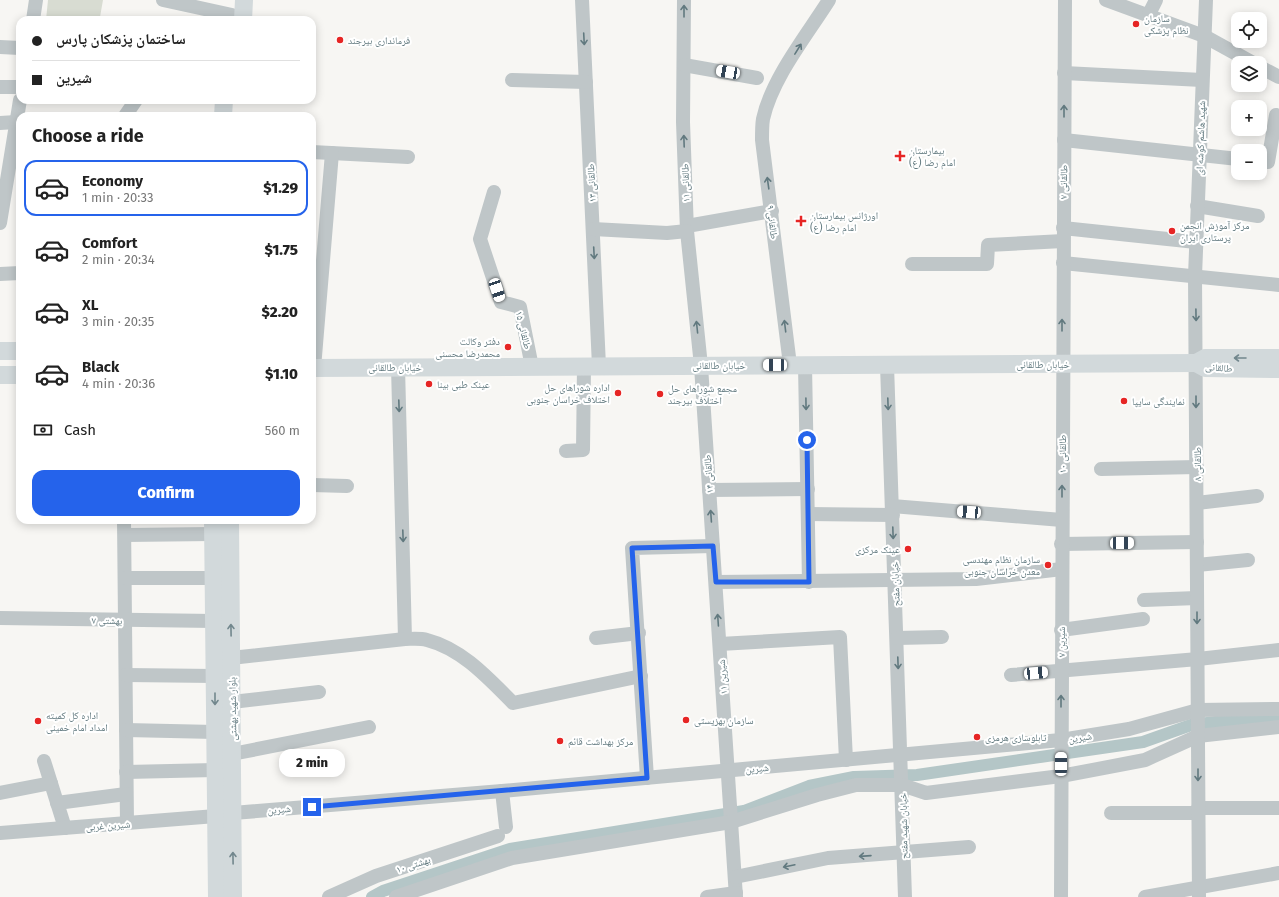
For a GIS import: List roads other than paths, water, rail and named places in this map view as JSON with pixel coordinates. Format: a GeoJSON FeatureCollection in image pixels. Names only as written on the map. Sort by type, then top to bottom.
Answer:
{"type":"FeatureCollection","features":[{"type":"Feature","properties":{"kind":"main road"},"geometry":{"type":"LineString","coordinates":[[235,14],[244,0]]}},
{"type":"Feature","properties":{"kind":"main road"},"geometry":{"type":"LineString","coordinates":[[0,351],[16,351]]}},
{"type":"Feature","properties":{"kind":"main road","name":"طالقانی"},"geometry":{"type":"LineString","coordinates":[[1196,363],[1205,358],[1279,358]]}},
{"type":"Feature","properties":{"kind":"main road","name":"خیابان طالقانی"},"geometry":{"type":"LineString","coordinates":[[316,368],[1196,363]]}},
{"type":"Feature","properties":{"kind":"main road","name":"طالقانی"},"geometry":{"type":"LineString","coordinates":[[1196,363],[1205,368],[1279,369]]}},
{"type":"Feature","properties":{"kind":"main road"},"geometry":{"type":"LineString","coordinates":[[0,375],[16,375]]}},
{"type":"Feature","properties":{"kind":"main road","name":"بلوار شهید بهشتی"},"geometry":{"type":"LineString","coordinates":[[217,897],[224,815],[232,754],[230,524]]}},
{"type":"Feature","properties":{"kind":"main road","name":"بلوار شهید بهشتی"},"geometry":{"type":"LineString","coordinates":[[213,527],[216,770],[224,815],[233,897]]}},
{"type":"Feature","properties":{"kind":"street"},"geometry":{"type":"LineString","coordinates":[[34,16],[36,0]]}},
{"type":"Feature","properties":{"kind":"street"},"geometry":{"type":"LineString","coordinates":[[163,0],[235,14]]}},
{"type":"Feature","properties":{"kind":"street","name":"طالقانی ۱۳"},"geometry":{"type":"LineString","coordinates":[[566,451],[583,450],[592,366],[593,229],[582,0]]}},
{"type":"Feature","properties":{"kind":"street","name":"طالقانی ۱۱"},"geometry":{"type":"LineString","coordinates":[[684,0],[683,122],[687,229],[701,366]]}},
{"type":"Feature","properties":{"kind":"street","name":"طالقانی ۹"},"geometry":{"type":"LineString","coordinates":[[809,582],[808,489],[798,365],[772,211],[762,140],[763,120],[769,98],[777,82],[829,0]]}},
{"type":"Feature","properties":{"kind":"street","name":"طالقانی ۷"},"geometry":{"type":"LineString","coordinates":[[1062,364],[1065,0]]}},
{"type":"Feature","properties":{"kind":"street"},"geometry":{"type":"LineString","coordinates":[[1106,0],[1149,14],[1204,36],[1240,56]]}},
{"type":"Feature","properties":{"kind":"street"},"geometry":{"type":"LineString","coordinates":[[1149,14],[1156,0]]}},
{"type":"Feature","properties":{"kind":"street","name":"شهید هاشم کوشه ای"},"geometry":{"type":"LineString","coordinates":[[1195,276],[1206,0]]}},
{"type":"Feature","properties":{"kind":"street"},"geometry":{"type":"LineString","coordinates":[[0,47],[16,48]]}},
{"type":"Feature","properties":{"kind":"street"},"geometry":{"type":"LineString","coordinates":[[684,64],[757,78]]}},
{"type":"Feature","properties":{"kind":"street"},"geometry":{"type":"LineString","coordinates":[[1267,71],[1279,77]]}},
{"type":"Feature","properties":{"kind":"street"},"geometry":{"type":"LineString","coordinates":[[1064,73],[1202,80]]}},
{"type":"Feature","properties":{"kind":"street"},"geometry":{"type":"LineString","coordinates":[[512,80],[586,82]]}},
{"type":"Feature","properties":{"kind":"street"},"geometry":{"type":"LineString","coordinates":[[0,87],[16,87]]}},
{"type":"Feature","properties":{"kind":"street"},"geometry":{"type":"LineString","coordinates":[[1269,162],[1276,115]]}},
{"type":"Feature","properties":{"kind":"street"},"geometry":{"type":"LineString","coordinates":[[0,123],[16,122],[9,175],[0,223]]}},
{"type":"Feature","properties":{"kind":"street"},"geometry":{"type":"LineString","coordinates":[[1064,140],[1231,158]]}},
{"type":"Feature","properties":{"kind":"street"},"geometry":{"type":"LineString","coordinates":[[316,152],[408,157]]}},
{"type":"Feature","properties":{"kind":"street"},"geometry":{"type":"LineString","coordinates":[[316,334],[332,153]]}},
{"type":"Feature","properties":{"kind":"street","name":"طالقانی ۱۵"},"geometry":{"type":"LineString","coordinates":[[494,192],[480,239],[501,302],[520,307],[532,367]]}},
{"type":"Feature","properties":{"kind":"street"},"geometry":{"type":"LineString","coordinates":[[1197,206],[1258,216]]}},
{"type":"Feature","properties":{"kind":"street"},"geometry":{"type":"LineString","coordinates":[[593,229],[667,233],[772,211]]}},
{"type":"Feature","properties":{"kind":"street"},"geometry":{"type":"LineString","coordinates":[[912,264],[987,264],[988,245],[1063,235],[1196,242]]}},
{"type":"Feature","properties":{"kind":"street"},"geometry":{"type":"LineString","coordinates":[[1063,263],[1279,285]]}},
{"type":"Feature","properties":{"kind":"street"},"geometry":{"type":"LineString","coordinates":[[0,274],[16,273]]}},
{"type":"Feature","properties":{"kind":"street","name":"طالقانی ۸"},"geometry":{"type":"LineString","coordinates":[[1195,276],[1199,892]]}},
{"type":"Feature","properties":{"kind":"street","name":"طالقانی ۱۰"},"geometry":{"type":"LineString","coordinates":[[1062,364],[1062,544]]}},
{"type":"Feature","properties":{"kind":"street","name":"خیابان مفتح"},"geometry":{"type":"LineString","coordinates":[[887,365],[901,756]]}},
{"type":"Feature","properties":{"kind":"street","name":"طالقانی ۱۴"},"geometry":{"type":"LineString","coordinates":[[701,366],[716,582]]}},
{"type":"Feature","properties":{"kind":"street"},"geometry":{"type":"LineString","coordinates":[[398,367],[406,639]]}},
{"type":"Feature","properties":{"kind":"street"},"geometry":{"type":"LineString","coordinates":[[1101,470],[1197,467]]}},
{"type":"Feature","properties":{"kind":"street"},"geometry":{"type":"LineString","coordinates":[[316,485],[347,486]]}},
{"type":"Feature","properties":{"kind":"street"},"geometry":{"type":"LineString","coordinates":[[709,490],[808,489]]}},
{"type":"Feature","properties":{"kind":"street"},"geometry":{"type":"LineString","coordinates":[[1197,502],[1257,496]]}},
{"type":"Feature","properties":{"kind":"street"},"geometry":{"type":"LineString","coordinates":[[808,514],[892,511],[1062,520]]}},
{"type":"Feature","properties":{"kind":"street"},"geometry":{"type":"LineString","coordinates":[[124,524],[127,823]]}},
{"type":"Feature","properties":{"kind":"street"},"geometry":{"type":"LineString","coordinates":[[125,534],[213,527]]}},
{"type":"Feature","properties":{"kind":"street"},"geometry":{"type":"LineString","coordinates":[[1062,544],[1197,542]]}},
{"type":"Feature","properties":{"kind":"street","name":"شیرین ۷"},"geometry":{"type":"LineString","coordinates":[[1061,897],[1060,776],[1062,544]]}},
{"type":"Feature","properties":{"kind":"street"},"geometry":{"type":"LineString","coordinates":[[647,778],[639,633],[632,548],[713,546]]}},
{"type":"Feature","properties":{"kind":"street"},"geometry":{"type":"LineString","coordinates":[[1197,565],[1248,560]]}},
{"type":"Feature","properties":{"kind":"street"},"geometry":{"type":"LineString","coordinates":[[716,582],[976,579],[1062,568]]}},
{"type":"Feature","properties":{"kind":"street"},"geometry":{"type":"LineString","coordinates":[[125,578],[214,578]]}},
{"type":"Feature","properties":{"kind":"street","name":"شیرین ۱۱"},"geometry":{"type":"LineString","coordinates":[[716,582],[736,895]]}},
{"type":"Feature","properties":{"kind":"street"},"geometry":{"type":"LineString","coordinates":[[1144,600],[1197,598]]}},
{"type":"Feature","properties":{"kind":"street","name":"بهشتی ۷"},"geometry":{"type":"LineString","coordinates":[[0,618],[214,621]]}},
{"type":"Feature","properties":{"kind":"street"},"geometry":{"type":"LineString","coordinates":[[1061,630],[1143,619]]}},
{"type":"Feature","properties":{"kind":"street"},"geometry":{"type":"LineString","coordinates":[[596,638],[639,633]]}},
{"type":"Feature","properties":{"kind":"street"},"geometry":{"type":"LineString","coordinates":[[720,644],[840,637],[846,760]]}},
{"type":"Feature","properties":{"kind":"street"},"geometry":{"type":"LineString","coordinates":[[897,638],[942,637]]}},
{"type":"Feature","properties":{"kind":"street"},"geometry":{"type":"LineString","coordinates":[[231,658],[406,639],[426,639],[449,648],[482,671],[513,703],[641,676]]}},
{"type":"Feature","properties":{"kind":"street"},"geometry":{"type":"LineString","coordinates":[[1011,675],[1198,659],[1279,650]]}},
{"type":"Feature","properties":{"kind":"street"},"geometry":{"type":"LineString","coordinates":[[126,675],[215,676]]}},
{"type":"Feature","properties":{"kind":"street"},"geometry":{"type":"LineString","coordinates":[[232,702],[319,692]]}},
{"type":"Feature","properties":{"kind":"street","name":"شیرین"},"geometry":{"type":"LineString","coordinates":[[224,815],[901,756],[1061,740],[1129,729],[1198,710],[1279,709]]}},
{"type":"Feature","properties":{"kind":"street"},"geometry":{"type":"LineString","coordinates":[[232,754],[369,727]]}},
{"type":"Feature","properties":{"kind":"street"},"geometry":{"type":"LineString","coordinates":[[396,897],[512,858],[732,822],[817,795],[856,785],[902,785],[926,793],[1060,776],[1145,760],[1198,736],[1279,727]]}},
{"type":"Feature","properties":{"kind":"street"},"geometry":{"type":"LineString","coordinates":[[126,730],[215,732]]}},
{"type":"Feature","properties":{"kind":"street","name":"خیابان شهید مفتح"},"geometry":{"type":"LineString","coordinates":[[901,756],[905,897]]}},
{"type":"Feature","properties":{"kind":"street"},"geometry":{"type":"LineString","coordinates":[[44,762],[65,828]]}},
{"type":"Feature","properties":{"kind":"street"},"geometry":{"type":"LineString","coordinates":[[126,772],[216,770]]}},
{"type":"Feature","properties":{"kind":"street"},"geometry":{"type":"LineString","coordinates":[[0,793],[51,783]]}},
{"type":"Feature","properties":{"kind":"street","name":"بهشتی ۱۰"},"geometry":{"type":"LineString","coordinates":[[329,897],[376,876],[502,831],[502,791]]}},
{"type":"Feature","properties":{"kind":"street"},"geometry":{"type":"LineString","coordinates":[[57,803],[126,794]]}},
{"type":"Feature","properties":{"kind":"street"},"geometry":{"type":"LineString","coordinates":[[1112,813],[1279,808]]}},
{"type":"Feature","properties":{"kind":"street","name":"شیرین غربی"},"geometry":{"type":"LineString","coordinates":[[0,833],[224,815]]}},
{"type":"Feature","properties":{"kind":"street"},"geometry":{"type":"LineString","coordinates":[[735,877],[828,858],[969,847]]}},
{"type":"Feature","properties":{"kind":"street"},"geometry":{"type":"LineString","coordinates":[[1145,897],[1199,892],[1279,873]]}},
{"type":"Feature","properties":{"kind":"street"},"geometry":{"type":"LineString","coordinates":[[707,897],[736,895]]}},
{"type":"Feature","properties":{"kind":"waterway"},"geometry":{"type":"LineString","coordinates":[[372,897],[383,891],[510,849],[744,811],[809,786],[854,777],[917,775],[1143,742],[1191,725],[1232,720],[1279,721]]}},
{"type":"Feature","properties":{"kind":"place","name":"سازمان نظام پزشکی"},"geometry":{"type":"Point","coordinates":[1136,24]}},
{"type":"Feature","properties":{"kind":"place","name":"فرمانداری بیرجند"},"geometry":{"type":"Point","coordinates":[340,40]}},
{"type":"Feature","properties":{"kind":"place","name":"بیمارستان امام رضا (ع)"},"geometry":{"type":"Point","coordinates":[900,156]}},
{"type":"Feature","properties":{"kind":"place","name":"اورژانس بیمارستان امام رضا (ع)"},"geometry":{"type":"Point","coordinates":[801,221]}},
{"type":"Feature","properties":{"kind":"place","name":"مرکز آموزش انجمن پرستاری ایران"},"geometry":{"type":"Point","coordinates":[1172,231]}},
{"type":"Feature","properties":{"kind":"place","name":"دفتر وکالت محمدرضا محسنی"},"geometry":{"type":"Point","coordinates":[508,347]}},
{"type":"Feature","properties":{"kind":"place","name":"عینک طبی بینا"},"geometry":{"type":"Point","coordinates":[429,384]}},
{"type":"Feature","properties":{"kind":"place","name":"اداره شوراهای حل اختلاف خراسان جنوبی"},"geometry":{"type":"Point","coordinates":[618,393]}},
{"type":"Feature","properties":{"kind":"place","name":"مجمع شوراهای حل اختلاف بیرجند"},"geometry":{"type":"Point","coordinates":[660,394]}},
{"type":"Feature","properties":{"kind":"place","name":"نمایندگی سایپا"},"geometry":{"type":"Point","coordinates":[1124,401]}},
{"type":"Feature","properties":{"kind":"place","name":"عینک مرکزی"},"geometry":{"type":"Point","coordinates":[908,549]}},
{"type":"Feature","properties":{"kind":"place","name":"سازمان نظام مهندسی معدن خراسان جنوبی"},"geometry":{"type":"Point","coordinates":[1048,565]}},
{"type":"Feature","properties":{"kind":"place","name":"سازمان بهزیستی"},"geometry":{"type":"Point","coordinates":[686,720]}},
{"type":"Feature","properties":{"kind":"place","name":"اداره کل کمیته امداد امام خمینی"},"geometry":{"type":"Point","coordinates":[38,721]}},
{"type":"Feature","properties":{"kind":"place","name":"تابلوسازی هرمزی"},"geometry":{"type":"Point","coordinates":[977,737]}},
{"type":"Feature","properties":{"kind":"place","name":"مرکز بهداشت قائم"},"geometry":{"type":"Point","coordinates":[560,741]}}]}
